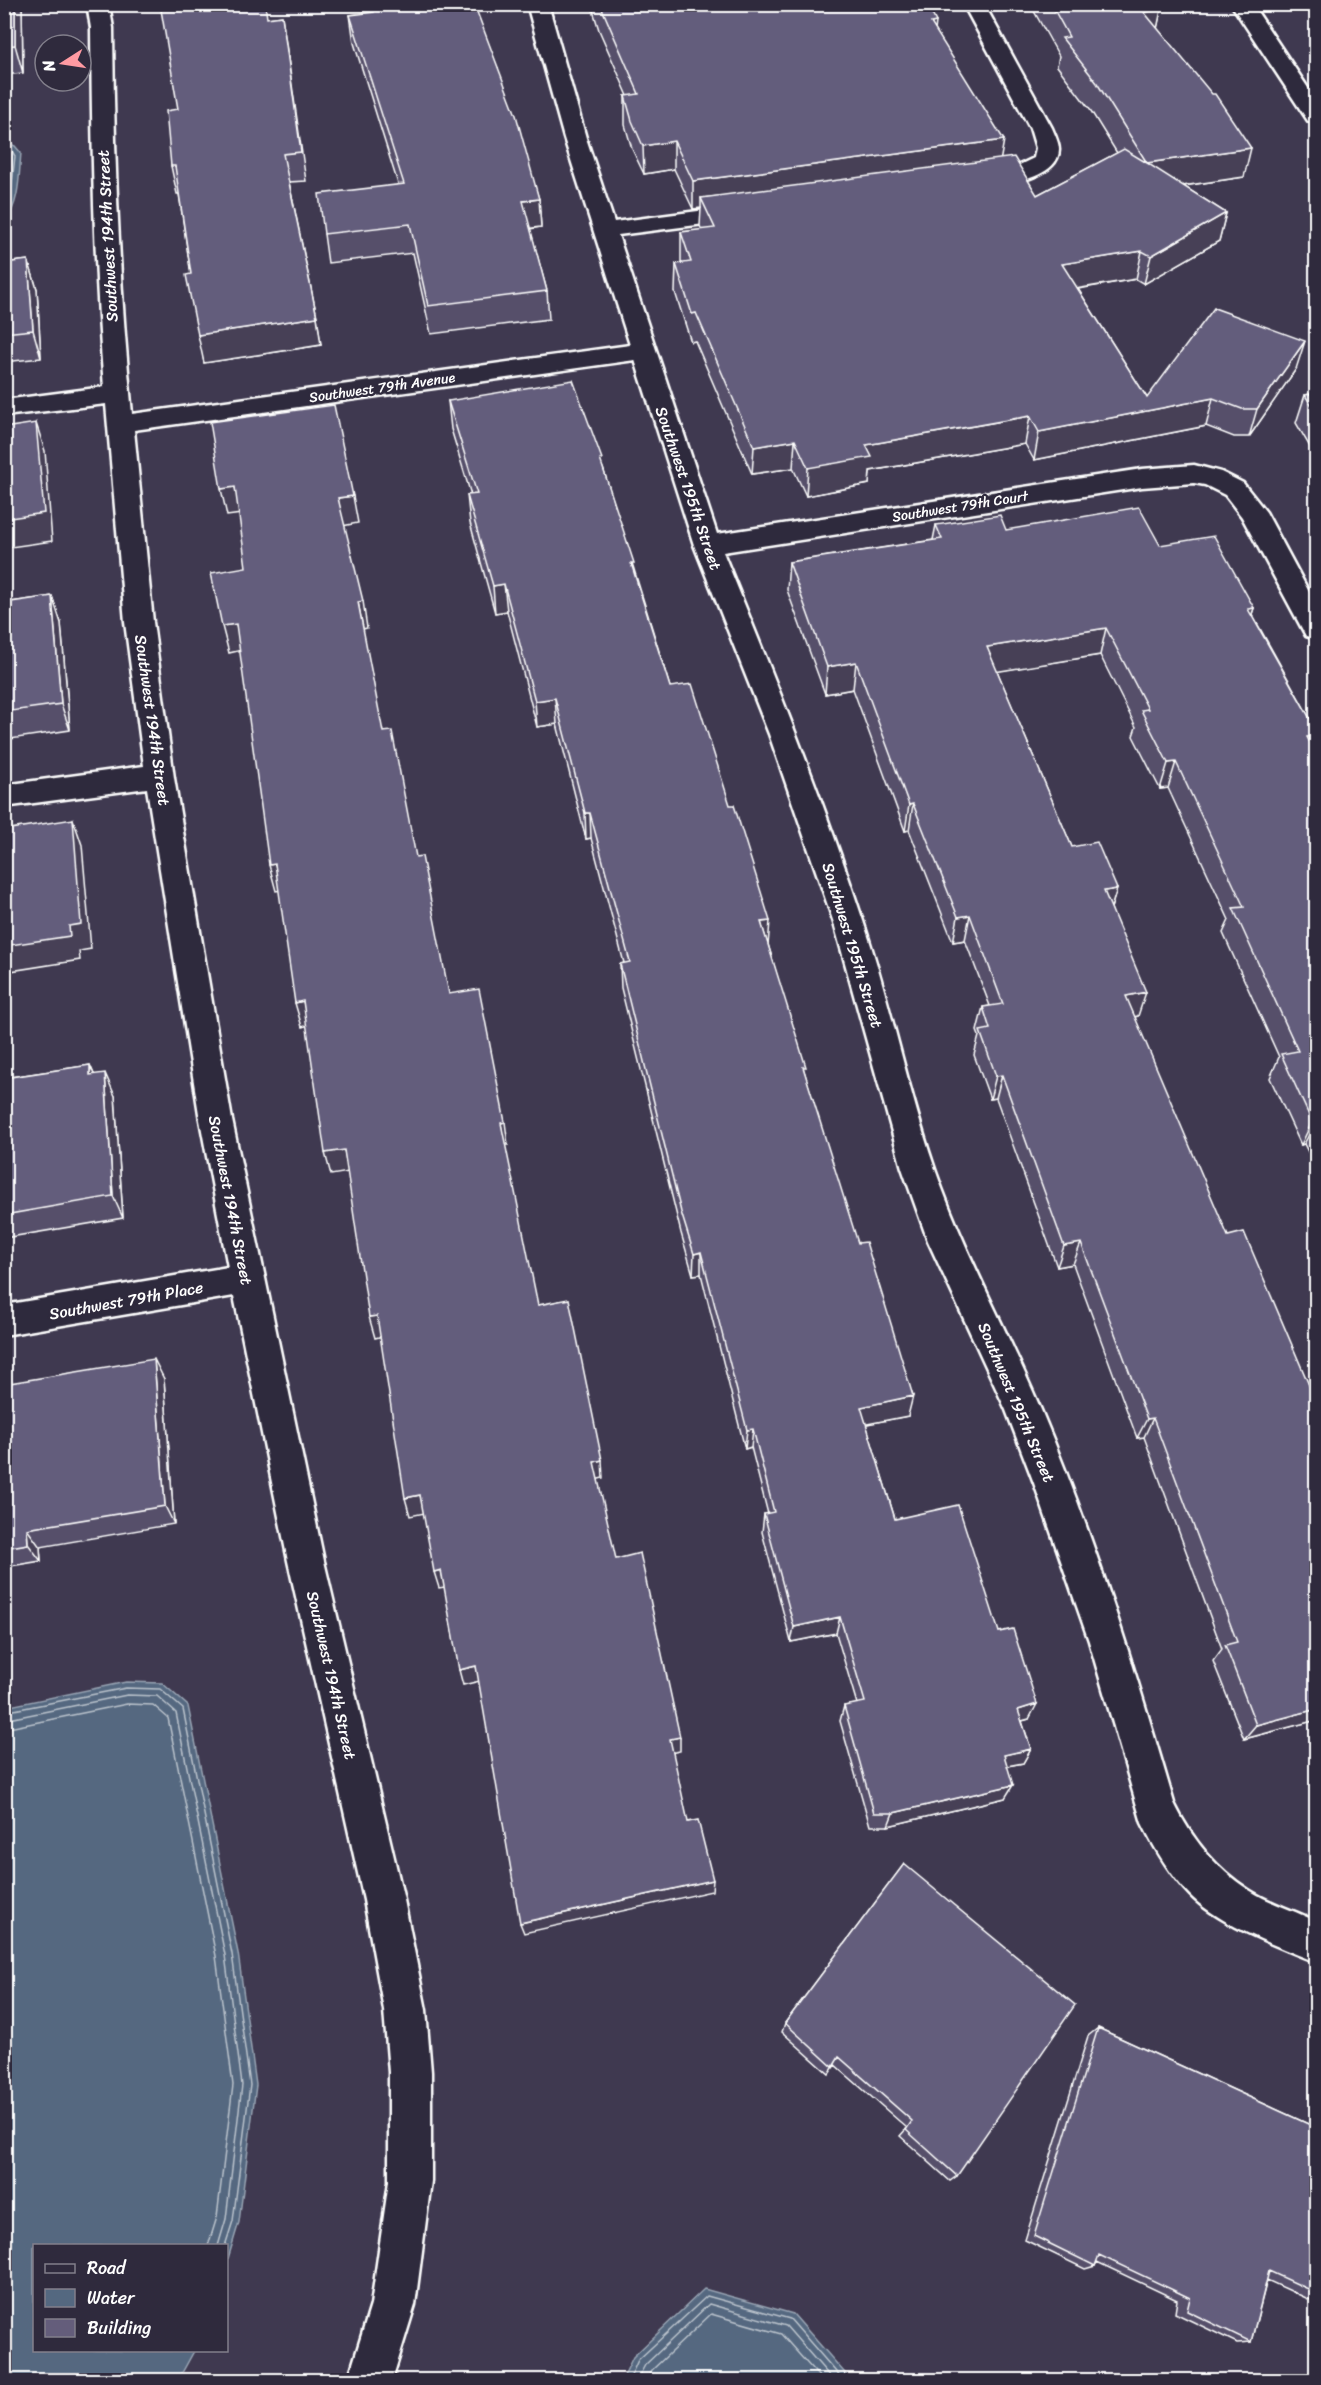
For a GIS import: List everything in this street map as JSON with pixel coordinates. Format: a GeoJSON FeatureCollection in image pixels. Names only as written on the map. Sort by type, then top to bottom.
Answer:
{"type":"FeatureCollection","features":[{"type":"Feature","properties":{"kind":"street","name":"Southwest 194th Street"},"geometry":{"type":"LineString","coordinates":[[98,4],[102,28],[104,235],[139,622],[160,775],[216,1120],[247,1279],[306,1561],[384,1900],[405,2010],[410,2072],[410,2181],[393,2305],[370,2380]]}},
{"type":"Feature","properties":{"kind":"street","name":"Southwest 195th Street"},"geometry":{"type":"LineString","coordinates":[[537,4],[604,230],[707,545],[783,734],[849,923],[908,1138],[931,1206],[1023,1410],[1052,1483],[1108,1641],[1156,1809],[1170,1837],[1205,1882],[1236,1905],[1317,1942]]}},
{"type":"Feature","properties":{"kind":"street"},"geometry":{"type":"LineString","coordinates":[[960,184],[1011,176],[1033,168],[1042,162],[1048,150],[1041,128],[973,4]]}},
{"type":"Feature","properties":{"kind":"street"},"geometry":{"type":"LineString","coordinates":[[1241,4],[1317,116]]}},
{"type":"Feature","properties":{"kind":"street"},"geometry":{"type":"LineString","coordinates":[[604,230],[764,210]]}},
{"type":"Feature","properties":{"kind":"street","name":"Southwest 79th Avenue"},"geometry":{"type":"LineString","coordinates":[[4,408],[118,409],[644,351]]}},
{"type":"Feature","properties":{"kind":"street","name":"Southwest 79th Court"},"geometry":{"type":"LineString","coordinates":[[707,545],[1188,473],[1212,478],[1234,489],[1248,504],[1317,629]]}},
{"type":"Feature","properties":{"kind":"street"},"geometry":{"type":"LineString","coordinates":[[4,796],[160,775]]}},
{"type":"Feature","properties":{"kind":"street","name":"Southwest 79th Place"},"geometry":{"type":"LineString","coordinates":[[4,1320],[247,1279]]}},
{"type":"Feature","properties":{"kind":"water"},"geometry":{"type":"Polygon","coordinates":[[[5,142],[15,146],[21,153],[14,206],[5,220],[5,142]]]}},
{"type":"Feature","properties":{"kind":"water"},"geometry":{"type":"Polygon","coordinates":[[[126,1682],[162,1683],[188,1706],[238,1953],[256,2085],[239,2222],[228,2259],[228,2244],[33,2244],[33,2352],[193,2352],[178,2380],[5,2380],[5,1707],[126,1682]]]}},
{"type":"Feature","properties":{"kind":"water"},"geometry":{"type":"Polygon","coordinates":[[[704,2289],[793,2314],[851,2380],[622,2380],[633,2357],[704,2289]]]}},
{"type":"Feature","properties":{"kind":"building"},"geometry":{"type":"Polygon","coordinates":[[[4,4],[15,4],[15,45],[4,46],[4,4]]]}},
{"type":"Feature","properties":{"kind":"building"},"geometry":{"type":"Polygon","coordinates":[[[160,4],[265,4],[267,18],[282,16],[301,152],[283,154],[317,317],[198,335],[186,275],[191,274],[175,166],[171,166],[166,111],[178,109],[160,4]]]}},
{"type":"Feature","properties":{"kind":"building"},"geometry":{"type":"Polygon","coordinates":[[[373,4],[474,4],[516,115],[539,199],[523,201],[547,291],[428,306],[410,224],[324,234],[319,194],[404,184],[350,15],[374,12],[373,4]]]}},
{"type":"Feature","properties":{"kind":"building"},"geometry":{"type":"Polygon","coordinates":[[[600,4],[927,4],[936,22],[931,23],[1004,140],[693,181],[674,141],[643,146],[632,121],[625,96],[639,94],[600,4]]]}},
{"type":"Feature","properties":{"kind":"building"},"geometry":{"type":"Polygon","coordinates":[[[1051,4],[1157,4],[1161,10],[1144,12],[1212,94],[1215,94],[1251,148],[1147,163],[1097,83],[1062,38],[1069,37],[1051,4]]]}},
{"type":"Feature","properties":{"kind":"building"},"geometry":{"type":"Polygon","coordinates":[[[1124,149],[1226,213],[1151,256],[1142,251],[1062,264],[1147,398],[1214,308],[1305,341],[1257,409],[1242,409],[1213,398],[1039,432],[1030,416],[866,445],[872,457],[808,468],[795,440],[754,447],[696,313],[692,314],[676,264],[691,262],[681,232],[715,228],[701,198],[1014,157],[1037,195],[1124,149]]]}},
{"type":"Feature","properties":{"kind":"building"},"geometry":{"type":"Polygon","coordinates":[[[28,260],[33,330],[4,333],[4,263],[28,260]]]}},
{"type":"Feature","properties":{"kind":"building"},"geometry":{"type":"Polygon","coordinates":[[[573,380],[602,459],[600,459],[634,563],[631,563],[670,687],[692,684],[730,805],[734,805],[770,921],[761,922],[806,1067],[803,1067],[858,1243],[866,1242],[913,1396],[861,1407],[895,1519],[958,1505],[999,1632],[1013,1629],[1037,1704],[1018,1710],[1031,1749],[1004,1755],[1013,1785],[893,1813],[874,1813],[844,1706],[865,1702],[840,1617],[794,1627],[764,1514],[774,1512],[753,1429],[747,1430],[701,1252],[694,1254],[681,1212],[620,964],[630,962],[590,813],[585,813],[555,698],[535,701],[504,584],[493,586],[467,495],[477,494],[448,401],[573,380]]]}},
{"type":"Feature","properties":{"kind":"building"},"geometry":{"type":"Polygon","coordinates":[[[1317,393],[1317,415],[1305,395],[1317,393]]]}},
{"type":"Feature","properties":{"kind":"building"},"geometry":{"type":"Polygon","coordinates":[[[334,405],[353,496],[338,498],[363,601],[358,602],[383,732],[392,731],[416,857],[422,856],[449,994],[479,989],[505,1122],[501,1123],[538,1305],[569,1299],[602,1460],[594,1462],[616,1559],[640,1553],[680,1737],[670,1739],[688,1822],[698,1820],[713,1880],[520,1923],[476,1666],[459,1670],[441,1570],[434,1572],[420,1495],[405,1498],[377,1316],[369,1317],[344,1150],[325,1153],[303,1001],[295,1003],[275,864],[269,865],[236,624],[222,626],[211,573],[246,567],[235,487],[221,489],[210,422],[334,405]]]}},
{"type":"Feature","properties":{"kind":"building"},"geometry":{"type":"Polygon","coordinates":[[[36,423],[44,513],[4,519],[4,428],[36,423]]]}},
{"type":"Feature","properties":{"kind":"building"},"geometry":{"type":"Polygon","coordinates":[[[1139,507],[1160,545],[1214,536],[1254,608],[1248,609],[1317,731],[1317,735],[1307,737],[1317,755],[1317,1123],[1312,1122],[1281,1054],[1298,1051],[1233,908],[1244,907],[1176,762],[1168,763],[1141,710],[1148,709],[1106,628],[987,647],[1072,847],[1097,842],[1117,889],[1104,891],[1146,992],[1126,996],[1228,1236],[1244,1232],[1317,1404],[1317,1709],[1256,1725],[1225,1645],[1237,1642],[1153,1418],[1147,1419],[1081,1243],[1064,1246],[1002,1075],[996,1076],[980,1031],[990,1029],[983,1007],[1003,1004],[970,915],[958,917],[913,804],[909,805],[856,662],[827,667],[789,562],[942,539],[936,525],[1000,515],[1006,530],[1139,507]]]}},
{"type":"Feature","properties":{"kind":"building"},"geometry":{"type":"Polygon","coordinates":[[[52,596],[61,704],[4,712],[4,603],[52,596]]]}},
{"type":"Feature","properties":{"kind":"building"},"geometry":{"type":"Polygon","coordinates":[[[73,819],[81,924],[69,926],[70,936],[4,946],[4,830],[73,819]]]}},
{"type":"Feature","properties":{"kind":"building"},"geometry":{"type":"Polygon","coordinates":[[[90,1065],[90,1075],[105,1073],[113,1196],[4,1215],[4,1078],[90,1065]]]}},
{"type":"Feature","properties":{"kind":"building"},"geometry":{"type":"Polygon","coordinates":[[[154,1359],[165,1506],[27,1529],[28,1544],[4,1548],[4,1384],[154,1359]]]}},
{"type":"Feature","properties":{"kind":"building"},"geometry":{"type":"Polygon","coordinates":[[[904,1864],[1075,2005],[957,2176],[906,2130],[912,2121],[839,2057],[833,2067],[785,2023],[904,1864]]]}},
{"type":"Feature","properties":{"kind":"building"},"geometry":{"type":"Polygon","coordinates":[[[1098,2028],[1317,2128],[1317,2293],[1269,2271],[1251,2342],[1187,2311],[1190,2298],[1099,2255],[1095,2266],[1034,2236],[1098,2028]]]}}]}
